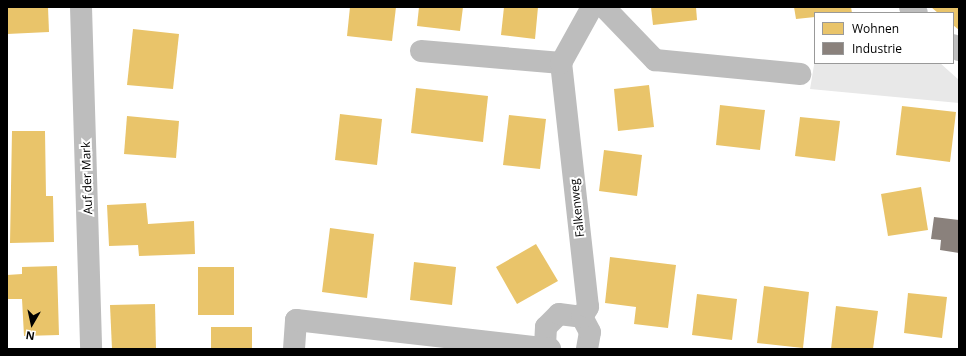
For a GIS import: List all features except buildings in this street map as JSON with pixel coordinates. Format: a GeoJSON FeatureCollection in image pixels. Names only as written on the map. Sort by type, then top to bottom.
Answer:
{"type":"FeatureCollection","features":[{"type":"Feature","properties":{"kind":"street","name":"Auf der Mark"},"geometry":{"type":"LineString","coordinates":[[81,7],[91,349]]}},
{"type":"Feature","properties":{"kind":"street"},"geometry":{"type":"LineString","coordinates":[[421,51],[561,63],[592,7]]}},
{"type":"Feature","properties":{"kind":"street"},"geometry":{"type":"LineString","coordinates":[[604,7],[655,60],[800,74]]}},
{"type":"Feature","properties":{"kind":"street","name":"Falkenweg"},"geometry":{"type":"LineString","coordinates":[[561,63],[588,307],[582,317]]}},
{"type":"Feature","properties":{"kind":"street"},"geometry":{"type":"LineString","coordinates":[[294,349],[296,320],[547,348],[546,327],[559,314],[582,317],[590,332],[587,349]]}},
{"type":"Feature","properties":{"kind":"shaded area"},"geometry":{"type":"Polygon","coordinates":[[[814,64],[941,64],[959,80],[959,103],[810,89],[814,64]]]}}]}
